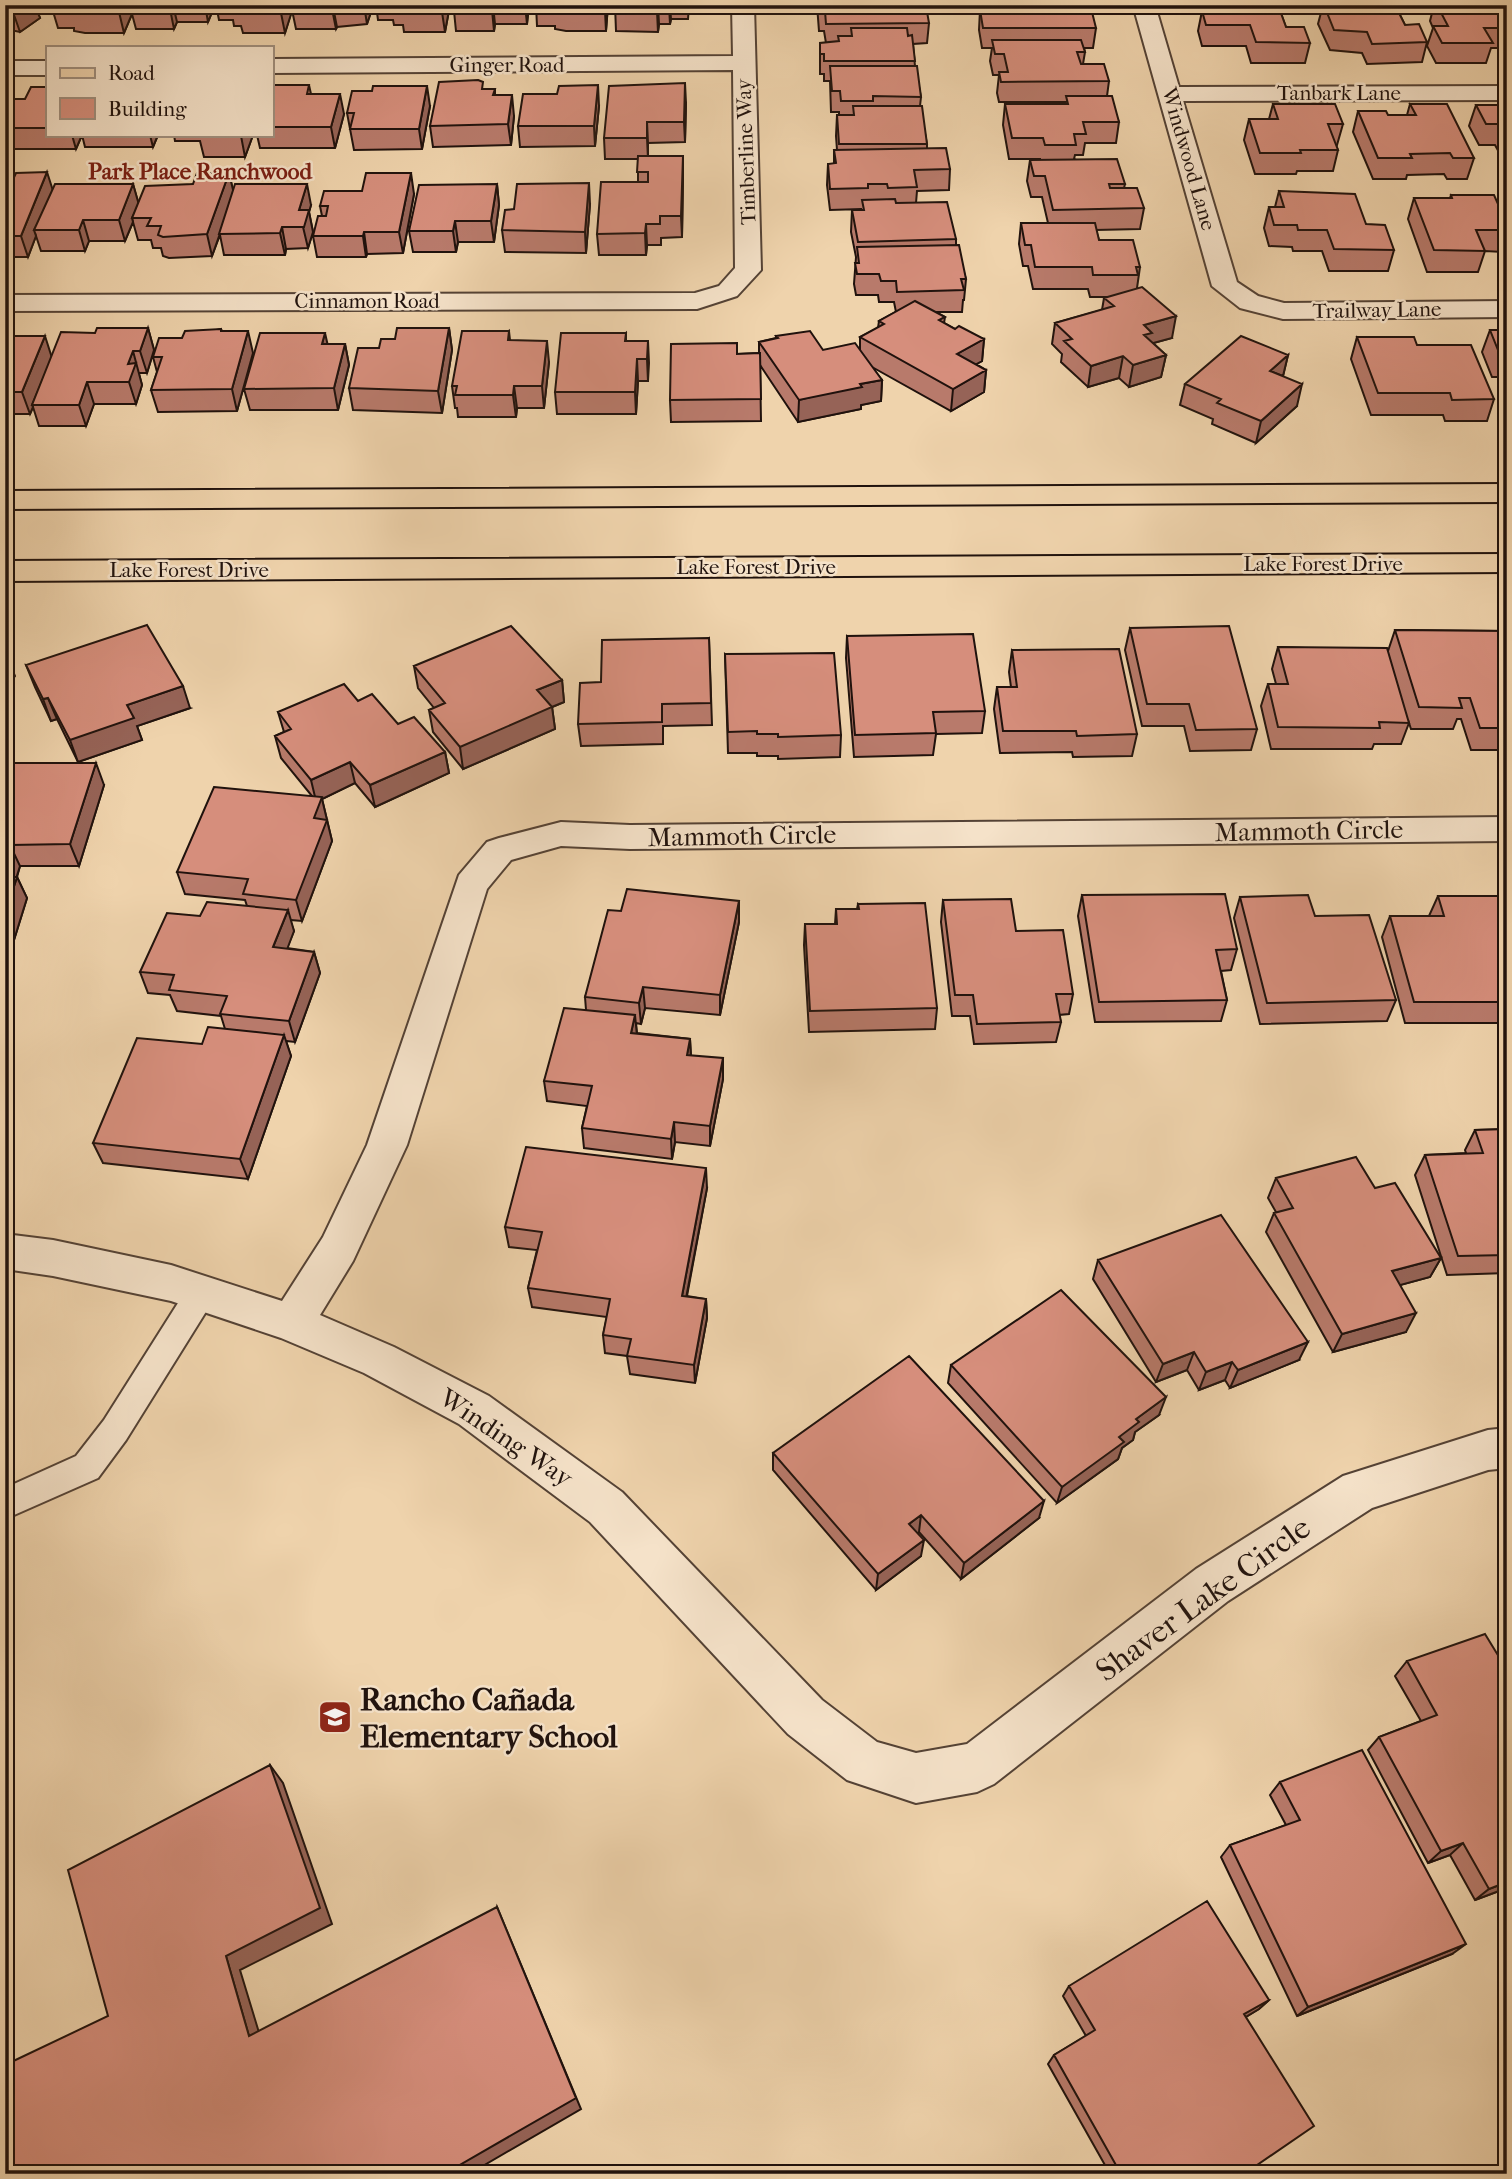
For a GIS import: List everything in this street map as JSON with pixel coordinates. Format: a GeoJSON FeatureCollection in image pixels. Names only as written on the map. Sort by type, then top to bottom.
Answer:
{"type":"FeatureCollection","features":[{"type":"Feature","properties":{"kind":"main road"},"geometry":{"type":"LineString","coordinates":[[5,500],[1507,493]]}},
{"type":"Feature","properties":{"kind":"main road","name":"Lake Forest Drive"},"geometry":{"type":"LineString","coordinates":[[5,571],[1507,563]]}},
{"type":"Feature","properties":{"kind":"street","name":"Timberline Way"},"geometry":{"type":"LineString","coordinates":[[728,290],[748,271],[743,5]]}},
{"type":"Feature","properties":{"kind":"street","name":"Windwood Lane"},"geometry":{"type":"LineString","coordinates":[[1144,5],[1225,286],[1249,302]]}},
{"type":"Feature","properties":{"kind":"street","name":"Ginger Road"},"geometry":{"type":"LineString","coordinates":[[273,66],[743,63]]}},
{"type":"Feature","properties":{"kind":"street"},"geometry":{"type":"LineString","coordinates":[[5,68],[46,68]]}},
{"type":"Feature","properties":{"kind":"street","name":"Tanbark Lane"},"geometry":{"type":"LineString","coordinates":[[1171,94],[1507,93]]}},
{"type":"Feature","properties":{"kind":"street","name":"Cinnamon Road"},"geometry":{"type":"LineString","coordinates":[[5,303],[696,301],[728,290]]}},
{"type":"Feature","properties":{"kind":"street","name":"Trailway Lane"},"geometry":{"type":"LineString","coordinates":[[1249,302],[1295,311],[1507,309]]}},
{"type":"Feature","properties":{"kind":"street","name":"Mammoth Circle"},"geometry":{"type":"LineString","coordinates":[[292,1323],[338,1249],[387,1145],[471,884],[499,851],[561,834],[630,837],[1507,829]]}},
{"type":"Feature","properties":{"kind":"street","name":"Winding Way"},"geometry":{"type":"LineString","coordinates":[[5,1251],[53,1258],[171,1283],[292,1323],[379,1360],[474,1410],[606,1507],[805,1717],[864,1763],[916,1779]]}},
{"type":"Feature","properties":{"kind":"street","name":"Shaver Lake Circle"},"geometry":{"type":"LineString","coordinates":[[916,1779],[977,1767],[1212,1585],[1359,1491],[1488,1450],[1507,1448]]}},
{"type":"Feature","properties":{"kind":"lane"},"geometry":{"type":"LineString","coordinates":[[5,1504],[87,1467],[115,1430],[201,1293]]}},
{"type":"Feature","properties":{"kind":"building"},"geometry":{"type":"Polygon","coordinates":[[[5,5],[23,5],[13,12],[5,10],[5,5]]]}},
{"type":"Feature","properties":{"kind":"building"},"geometry":{"type":"Polygon","coordinates":[[[53,5],[122,5],[119,12],[79,13],[69,11],[71,7],[52,8],[53,5]]]}},
{"type":"Feature","properties":{"kind":"building"},"geometry":{"type":"Polygon","coordinates":[[[133,5],[171,5],[170,9],[131,9],[133,5]]]}},
{"type":"Feature","properties":{"kind":"building"},"geometry":{"type":"Polygon","coordinates":[[[284,5],[281,13],[238,13],[241,6],[230,6],[284,5]]]}},
{"type":"Feature","properties":{"kind":"building"},"geometry":{"type":"Polygon","coordinates":[[[293,5],[350,5],[332,9],[292,9],[293,5]]]}},
{"type":"Feature","properties":{"kind":"building"},"geometry":{"type":"Polygon","coordinates":[[[402,5],[444,5],[442,12],[401,12],[402,5]]]}},
{"type":"Feature","properties":{"kind":"building"},"geometry":{"type":"Polygon","coordinates":[[[455,5],[493,5],[492,10],[454,11],[455,5]]]}},
{"type":"Feature","properties":{"kind":"building"},"geometry":{"type":"Polygon","coordinates":[[[536,5],[605,5],[605,11],[565,11],[554,9],[554,6],[536,5]]]}},
{"type":"Feature","properties":{"kind":"building"},"geometry":{"type":"Polygon","coordinates":[[[615,5],[658,5],[657,11],[615,11],[615,5]]]}},
{"type":"Feature","properties":{"kind":"building"},"geometry":{"type":"Polygon","coordinates":[[[819,5],[926,6],[929,23],[826,24],[825,11],[819,11],[819,5]]]}},
{"type":"Feature","properties":{"kind":"building"},"geometry":{"type":"Polygon","coordinates":[[[997,5],[1091,8],[1096,28],[983,28],[980,10],[998,10],[997,5]]]}},
{"type":"Feature","properties":{"kind":"building"},"geometry":{"type":"Polygon","coordinates":[[[1213,5],[1278,5],[1286,27],[1304,27],[1310,43],[1256,42],[1250,25],[1206,25],[1202,11],[1215,11],[1213,5]]]}},
{"type":"Feature","properties":{"kind":"building"},"geometry":{"type":"Polygon","coordinates":[[[1324,5],[1395,5],[1405,25],[1419,24],[1427,42],[1372,44],[1367,32],[1334,30],[1324,5]]]}},
{"type":"Feature","properties":{"kind":"building"},"geometry":{"type":"Polygon","coordinates":[[[1437,5],[1501,5],[1507,10],[1507,28],[1484,28],[1493,43],[1442,43],[1433,26],[1448,26],[1437,5]]]}},
{"type":"Feature","properties":{"kind":"building"},"geometry":{"type":"Polygon","coordinates":[[[851,28],[907,28],[908,36],[912,35],[915,61],[824,61],[824,54],[820,54],[820,43],[839,41],[838,36],[852,36],[851,28]]]}},
{"type":"Feature","properties":{"kind":"building"},"geometry":{"type":"Polygon","coordinates":[[[992,40],[1081,40],[1085,52],[1077,52],[1081,64],[1104,64],[1109,81],[1001,82],[999,72],[1008,72],[1004,54],[995,54],[992,40]]]}},
{"type":"Feature","properties":{"kind":"building"},"geometry":{"type":"Polygon","coordinates":[[[830,66],[917,66],[921,97],[873,96],[873,101],[841,101],[840,91],[832,91],[830,66]]]}},
{"type":"Feature","properties":{"kind":"building"},"geometry":{"type":"Polygon","coordinates":[[[439,82],[483,82],[482,89],[495,89],[493,95],[512,95],[508,124],[430,126],[439,82]]]}},
{"type":"Feature","properties":{"kind":"building"},"geometry":{"type":"Polygon","coordinates":[[[685,83],[684,122],[647,122],[647,138],[604,138],[609,86],[685,83]]]}},
{"type":"Feature","properties":{"kind":"building"},"geometry":{"type":"Polygon","coordinates":[[[273,85],[309,85],[307,94],[340,94],[331,127],[273,127],[273,85]]]}},
{"type":"Feature","properties":{"kind":"building"},"geometry":{"type":"Polygon","coordinates":[[[598,85],[594,126],[518,126],[523,94],[557,94],[559,86],[598,85]]]}},
{"type":"Feature","properties":{"kind":"building"},"geometry":{"type":"Polygon","coordinates":[[[373,86],[427,86],[419,129],[350,129],[354,113],[347,113],[352,91],[372,91],[373,86]]]}},
{"type":"Feature","properties":{"kind":"building"},"geometry":{"type":"Polygon","coordinates":[[[31,87],[46,87],[46,128],[5,128],[6,99],[25,99],[31,87]]]}},
{"type":"Feature","properties":{"kind":"building"},"geometry":{"type":"Polygon","coordinates":[[[1066,96],[1112,96],[1119,122],[1083,122],[1086,134],[1074,134],[1076,145],[1045,145],[1043,138],[1012,138],[1005,104],[1068,104],[1066,96]]]}},
{"type":"Feature","properties":{"kind":"building"},"geometry":{"type":"Polygon","coordinates":[[[1273,104],[1335,104],[1343,124],[1328,124],[1338,150],[1260,153],[1249,119],[1278,119],[1273,104]]]}},
{"type":"Feature","properties":{"kind":"building"},"geometry":{"type":"Polygon","coordinates":[[[1410,104],[1447,104],[1474,158],[1453,158],[1450,153],[1410,154],[1412,158],[1378,158],[1358,111],[1416,115],[1410,104]]]}},
{"type":"Feature","properties":{"kind":"building"},"geometry":{"type":"Polygon","coordinates":[[[1476,105],[1507,105],[1507,134],[1501,124],[1486,124],[1476,105]]]}},
{"type":"Feature","properties":{"kind":"building"},"geometry":{"type":"Polygon","coordinates":[[[853,106],[922,106],[927,144],[839,144],[837,115],[854,115],[853,106]]]}},
{"type":"Feature","properties":{"kind":"building"},"geometry":{"type":"Polygon","coordinates":[[[946,148],[950,169],[914,170],[917,187],[888,188],[887,184],[868,184],[868,188],[830,189],[828,164],[836,163],[834,150],[946,148]]]}},
{"type":"Feature","properties":{"kind":"building"},"geometry":{"type":"Polygon","coordinates":[[[638,156],[683,156],[681,216],[660,216],[660,224],[646,224],[645,233],[597,234],[601,182],[648,182],[648,172],[637,172],[638,156]]]}},
{"type":"Feature","properties":{"kind":"building"},"geometry":{"type":"Polygon","coordinates":[[[1117,159],[1125,184],[1109,184],[1110,188],[1137,188],[1144,208],[1053,210],[1045,176],[1034,176],[1030,160],[1117,159]]]}},
{"type":"Feature","properties":{"kind":"building"},"geometry":{"type":"Polygon","coordinates":[[[47,172],[21,236],[5,236],[5,184],[11,184],[16,173],[47,172]]]}},
{"type":"Feature","properties":{"kind":"building"},"geometry":{"type":"Polygon","coordinates":[[[197,173],[229,173],[207,234],[163,237],[158,235],[161,226],[147,226],[151,218],[132,218],[145,186],[193,184],[197,173]]]}},
{"type":"Feature","properties":{"kind":"building"},"geometry":{"type":"Polygon","coordinates":[[[366,173],[411,173],[399,232],[364,232],[363,236],[313,236],[318,216],[326,216],[328,206],[320,206],[324,191],[362,191],[366,173]]]}},
{"type":"Feature","properties":{"kind":"building"},"geometry":{"type":"Polygon","coordinates":[[[589,183],[585,232],[502,230],[505,210],[514,209],[517,184],[589,183]]]}},
{"type":"Feature","properties":{"kind":"building"},"geometry":{"type":"Polygon","coordinates":[[[55,184],[133,184],[119,220],[83,220],[79,230],[34,230],[55,184]]]}},
{"type":"Feature","properties":{"kind":"building"},"geometry":{"type":"Polygon","coordinates":[[[235,184],[307,184],[299,210],[309,210],[304,227],[282,227],[280,233],[219,234],[235,184]]]}},
{"type":"Feature","properties":{"kind":"building"},"geometry":{"type":"Polygon","coordinates":[[[497,184],[491,221],[455,221],[453,231],[409,231],[419,185],[497,184]]]}},
{"type":"Feature","properties":{"kind":"building"},"geometry":{"type":"Polygon","coordinates":[[[1279,191],[1355,194],[1366,224],[1385,225],[1394,250],[1334,249],[1327,230],[1298,230],[1297,225],[1274,225],[1269,207],[1284,207],[1279,191]]]}},
{"type":"Feature","properties":{"kind":"building"},"geometry":{"type":"Polygon","coordinates":[[[1451,195],[1494,195],[1507,230],[1476,230],[1485,251],[1434,250],[1414,198],[1452,198],[1451,195]]]}},
{"type":"Feature","properties":{"kind":"building"},"geometry":{"type":"Polygon","coordinates":[[[895,199],[896,203],[947,202],[956,239],[858,242],[852,210],[864,210],[862,200],[895,199]]]}},
{"type":"Feature","properties":{"kind":"building"},"geometry":{"type":"Polygon","coordinates":[[[1021,223],[1095,223],[1099,240],[1133,240],[1140,267],[1136,267],[1138,275],[1093,275],[1092,267],[1035,267],[1031,245],[1025,245],[1021,223]]]}},
{"type":"Feature","properties":{"kind":"building"},"geometry":{"type":"Polygon","coordinates":[[[959,245],[966,279],[961,279],[964,290],[897,292],[896,281],[881,281],[879,274],[857,274],[857,247],[959,245]]]}},
{"type":"Feature","properties":{"kind":"building"},"geometry":{"type":"Polygon","coordinates":[[[1142,287],[1176,316],[1144,325],[1152,333],[1144,335],[1166,355],[1133,365],[1123,356],[1091,366],[1064,341],[1072,339],[1055,323],[1114,306],[1104,298],[1142,287]]]}},
{"type":"Feature","properties":{"kind":"building"},"geometry":{"type":"Polygon","coordinates":[[[915,301],[945,317],[939,320],[955,329],[959,326],[984,339],[957,354],[986,370],[953,389],[860,337],[884,324],[879,321],[915,301]]]}},
{"type":"Feature","properties":{"kind":"building"},"geometry":{"type":"Polygon","coordinates":[[[97,328],[148,328],[140,351],[133,351],[128,364],[136,363],[129,382],[87,382],[79,405],[32,405],[61,332],[95,333],[97,328]]]}},
{"type":"Feature","properties":{"kind":"building"},"geometry":{"type":"Polygon","coordinates":[[[397,328],[449,328],[438,391],[349,388],[358,348],[379,348],[381,339],[395,339],[397,328]]]}},
{"type":"Feature","properties":{"kind":"building"},"geometry":{"type":"Polygon","coordinates":[[[1490,330],[1507,330],[1507,355],[1500,355],[1490,330]]]}},
{"type":"Feature","properties":{"kind":"building"},"geometry":{"type":"Polygon","coordinates":[[[185,331],[248,331],[232,389],[151,390],[162,357],[153,357],[159,338],[182,338],[185,331]]]}},
{"type":"Feature","properties":{"kind":"building"},"geometry":{"type":"Polygon","coordinates":[[[462,331],[509,331],[508,340],[547,341],[542,386],[514,386],[513,395],[455,395],[457,386],[452,386],[462,331]]]}},
{"type":"Feature","properties":{"kind":"building"},"geometry":{"type":"Polygon","coordinates":[[[810,331],[823,350],[855,343],[882,380],[860,384],[862,387],[799,400],[759,342],[778,338],[776,336],[810,331]]]}},
{"type":"Feature","properties":{"kind":"building"},"geometry":{"type":"Polygon","coordinates":[[[260,333],[325,333],[322,344],[345,344],[334,388],[244,389],[260,333]]]}},
{"type":"Feature","properties":{"kind":"building"},"geometry":{"type":"Polygon","coordinates":[[[561,333],[626,333],[625,341],[648,341],[647,359],[637,359],[635,392],[555,392],[561,333]]]}},
{"type":"Feature","properties":{"kind":"building"},"geometry":{"type":"Polygon","coordinates":[[[5,336],[45,336],[22,392],[5,392],[5,336]]]}},
{"type":"Feature","properties":{"kind":"building"},"geometry":{"type":"Polygon","coordinates":[[[1241,336],[1288,355],[1270,371],[1302,384],[1261,421],[1217,403],[1221,399],[1185,384],[1241,336]]]}},
{"type":"Feature","properties":{"kind":"building"},"geometry":{"type":"Polygon","coordinates":[[[1357,337],[1414,337],[1417,345],[1471,345],[1494,399],[1452,400],[1450,393],[1378,393],[1357,337]]]}},
{"type":"Feature","properties":{"kind":"building"},"geometry":{"type":"Polygon","coordinates":[[[737,343],[737,354],[760,353],[761,399],[670,400],[671,344],[737,343]]]}},
{"type":"Feature","properties":{"kind":"building"},"geometry":{"type":"Polygon","coordinates":[[[147,625],[183,686],[127,705],[134,718],[70,740],[48,698],[43,699],[26,665],[147,625]]]}},
{"type":"Feature","properties":{"kind":"building"},"geometry":{"type":"Polygon","coordinates":[[[511,626],[562,680],[537,690],[552,707],[460,747],[429,710],[445,703],[414,666],[511,626]]]}},
{"type":"Feature","properties":{"kind":"building"},"geometry":{"type":"Polygon","coordinates":[[[1229,626],[1257,729],[1196,730],[1189,704],[1147,704],[1130,628],[1229,626]]]}},
{"type":"Feature","properties":{"kind":"building"},"geometry":{"type":"Polygon","coordinates":[[[1395,630],[1507,631],[1507,728],[1480,728],[1470,698],[1459,698],[1462,708],[1419,707],[1395,630]]]}},
{"type":"Feature","properties":{"kind":"building"},"geometry":{"type":"Polygon","coordinates":[[[973,634],[985,711],[933,712],[936,733],[855,735],[847,636],[973,634]]]}},
{"type":"Feature","properties":{"kind":"building"},"geometry":{"type":"Polygon","coordinates":[[[709,638],[711,703],[662,704],[662,722],[578,724],[580,683],[601,682],[602,640],[709,638]]]}},
{"type":"Feature","properties":{"kind":"building"},"geometry":{"type":"Polygon","coordinates":[[[1278,647],[1387,648],[1409,723],[1379,722],[1380,728],[1278,727],[1268,684],[1288,684],[1278,647]]]}},
{"type":"Feature","properties":{"kind":"building"},"geometry":{"type":"Polygon","coordinates":[[[1119,649],[1137,734],[1077,736],[1076,731],[1003,731],[997,687],[1017,687],[1012,650],[1119,649]]]}},
{"type":"Feature","properties":{"kind":"building"},"geometry":{"type":"Polygon","coordinates":[[[834,653],[841,735],[778,737],[778,734],[757,734],[757,731],[728,732],[725,654],[834,653]]]}},
{"type":"Feature","properties":{"kind":"building"},"geometry":{"type":"Polygon","coordinates":[[[344,684],[358,701],[372,694],[398,724],[414,717],[445,752],[370,785],[350,762],[311,780],[275,736],[291,729],[278,712],[344,684]]]}},
{"type":"Feature","properties":{"kind":"building"},"geometry":{"type":"Polygon","coordinates":[[[5,763],[96,763],[70,844],[10,845],[5,860],[5,763]]]}},
{"type":"Feature","properties":{"kind":"building"},"geometry":{"type":"Polygon","coordinates":[[[214,787],[322,797],[314,818],[327,820],[296,900],[243,894],[248,879],[177,872],[214,787]]]}},
{"type":"Feature","properties":{"kind":"building"},"geometry":{"type":"Polygon","coordinates":[[[5,877],[17,877],[5,914],[5,877]]]}},
{"type":"Feature","properties":{"kind":"building"},"geometry":{"type":"Polygon","coordinates":[[[627,889],[739,901],[720,995],[643,987],[639,1003],[585,997],[608,910],[621,911],[627,889]]]}},
{"type":"Feature","properties":{"kind":"building"},"geometry":{"type":"Polygon","coordinates":[[[1225,894],[1237,949],[1216,950],[1227,1000],[1099,1002],[1082,895],[1225,894]]]}},
{"type":"Feature","properties":{"kind":"building"},"geometry":{"type":"Polygon","coordinates":[[[1308,895],[1315,916],[1369,915],[1396,1000],[1267,1003],[1240,897],[1308,895]]]}},
{"type":"Feature","properties":{"kind":"building"},"geometry":{"type":"Polygon","coordinates":[[[1438,896],[1506,896],[1507,1002],[1414,1002],[1390,916],[1444,916],[1438,896]]]}},
{"type":"Feature","properties":{"kind":"building"},"geometry":{"type":"Polygon","coordinates":[[[1011,899],[1016,931],[1063,930],[1073,994],[1056,994],[1061,1022],[977,1024],[973,995],[955,995],[943,900],[1011,899]]]}},
{"type":"Feature","properties":{"kind":"building"},"geometry":{"type":"Polygon","coordinates":[[[207,902],[288,910],[273,947],[314,952],[289,1021],[220,1014],[227,996],[169,990],[174,975],[140,972],[167,913],[200,916],[207,902]]]}},
{"type":"Feature","properties":{"kind":"building"},"geometry":{"type":"Polygon","coordinates":[[[925,903],[937,1008],[810,1011],[805,924],[837,924],[836,909],[859,909],[858,904],[925,903]]]}},
{"type":"Feature","properties":{"kind":"building"},"geometry":{"type":"Polygon","coordinates":[[[564,1008],[635,1015],[631,1033],[690,1039],[687,1055],[723,1058],[710,1126],[674,1122],[671,1139],[582,1128],[592,1086],[544,1081],[564,1008]]]}},
{"type":"Feature","properties":{"kind":"building"},"geometry":{"type":"Polygon","coordinates":[[[208,1027],[284,1035],[240,1159],[93,1143],[137,1038],[202,1044],[208,1027]]]}},
{"type":"Feature","properties":{"kind":"building"},"geometry":{"type":"Polygon","coordinates":[[[1507,1129],[1507,1255],[1458,1256],[1425,1155],[1483,1153],[1475,1130],[1507,1129]]]}},
{"type":"Feature","properties":{"kind":"building"},"geometry":{"type":"Polygon","coordinates":[[[526,1147],[706,1168],[682,1296],[706,1299],[694,1365],[627,1356],[631,1339],[603,1335],[610,1299],[528,1288],[542,1232],[505,1227],[526,1147]]]}},
{"type":"Feature","properties":{"kind":"building"},"geometry":{"type":"Polygon","coordinates":[[[1356,1157],[1375,1188],[1395,1183],[1441,1258],[1392,1271],[1416,1313],[1342,1334],[1274,1213],[1293,1208],[1276,1178],[1356,1157]]]}},
{"type":"Feature","properties":{"kind":"building"},"geometry":{"type":"Polygon","coordinates":[[[1221,1215],[1308,1342],[1238,1370],[1232,1362],[1206,1372],[1194,1352],[1163,1364],[1098,1260],[1221,1215]]]}},
{"type":"Feature","properties":{"kind":"building"},"geometry":{"type":"Polygon","coordinates":[[[1061,1290],[1166,1397],[1136,1419],[1139,1422],[1119,1437],[1124,1442],[1062,1487],[951,1365],[1061,1290]]]}},
{"type":"Feature","properties":{"kind":"building"},"geometry":{"type":"Polygon","coordinates":[[[909,1356],[1044,1501],[964,1563],[921,1515],[909,1524],[924,1540],[878,1574],[773,1453],[909,1356]]]}},
{"type":"Feature","properties":{"kind":"building"},"geometry":{"type":"Polygon","coordinates":[[[1485,1634],[1507,1670],[1507,1882],[1489,1889],[1463,1843],[1441,1851],[1379,1737],[1437,1715],[1407,1661],[1485,1634]]]}},
{"type":"Feature","properties":{"kind":"building"},"geometry":{"type":"Polygon","coordinates":[[[1362,1750],[1466,1944],[1308,2007],[1230,1845],[1300,1820],[1280,1782],[1362,1750]]]}},
{"type":"Feature","properties":{"kind":"building"},"geometry":{"type":"Polygon","coordinates":[[[270,1765],[320,1908],[226,1956],[249,2036],[497,1907],[576,2098],[444,2174],[5,2174],[5,2065],[108,2016],[68,1870],[270,1765]]]}},
{"type":"Feature","properties":{"kind":"building"},"geometry":{"type":"Polygon","coordinates":[[[1207,1901],[1269,2000],[1244,2014],[1314,2126],[1244,2174],[1121,2174],[1054,2055],[1095,2030],[1069,1986],[1207,1901]]]}},
{"type":"Feature","properties":{"kind":"place","name":"Rancho Cañada Elementary School"},"geometry":{"type":"Point","coordinates":[335,1717]}},
{"type":"Feature","properties":{"kind":"district","name":"Park Place Ranchwood"},"geometry":{"type":"Point","coordinates":[200,171]}}]}
